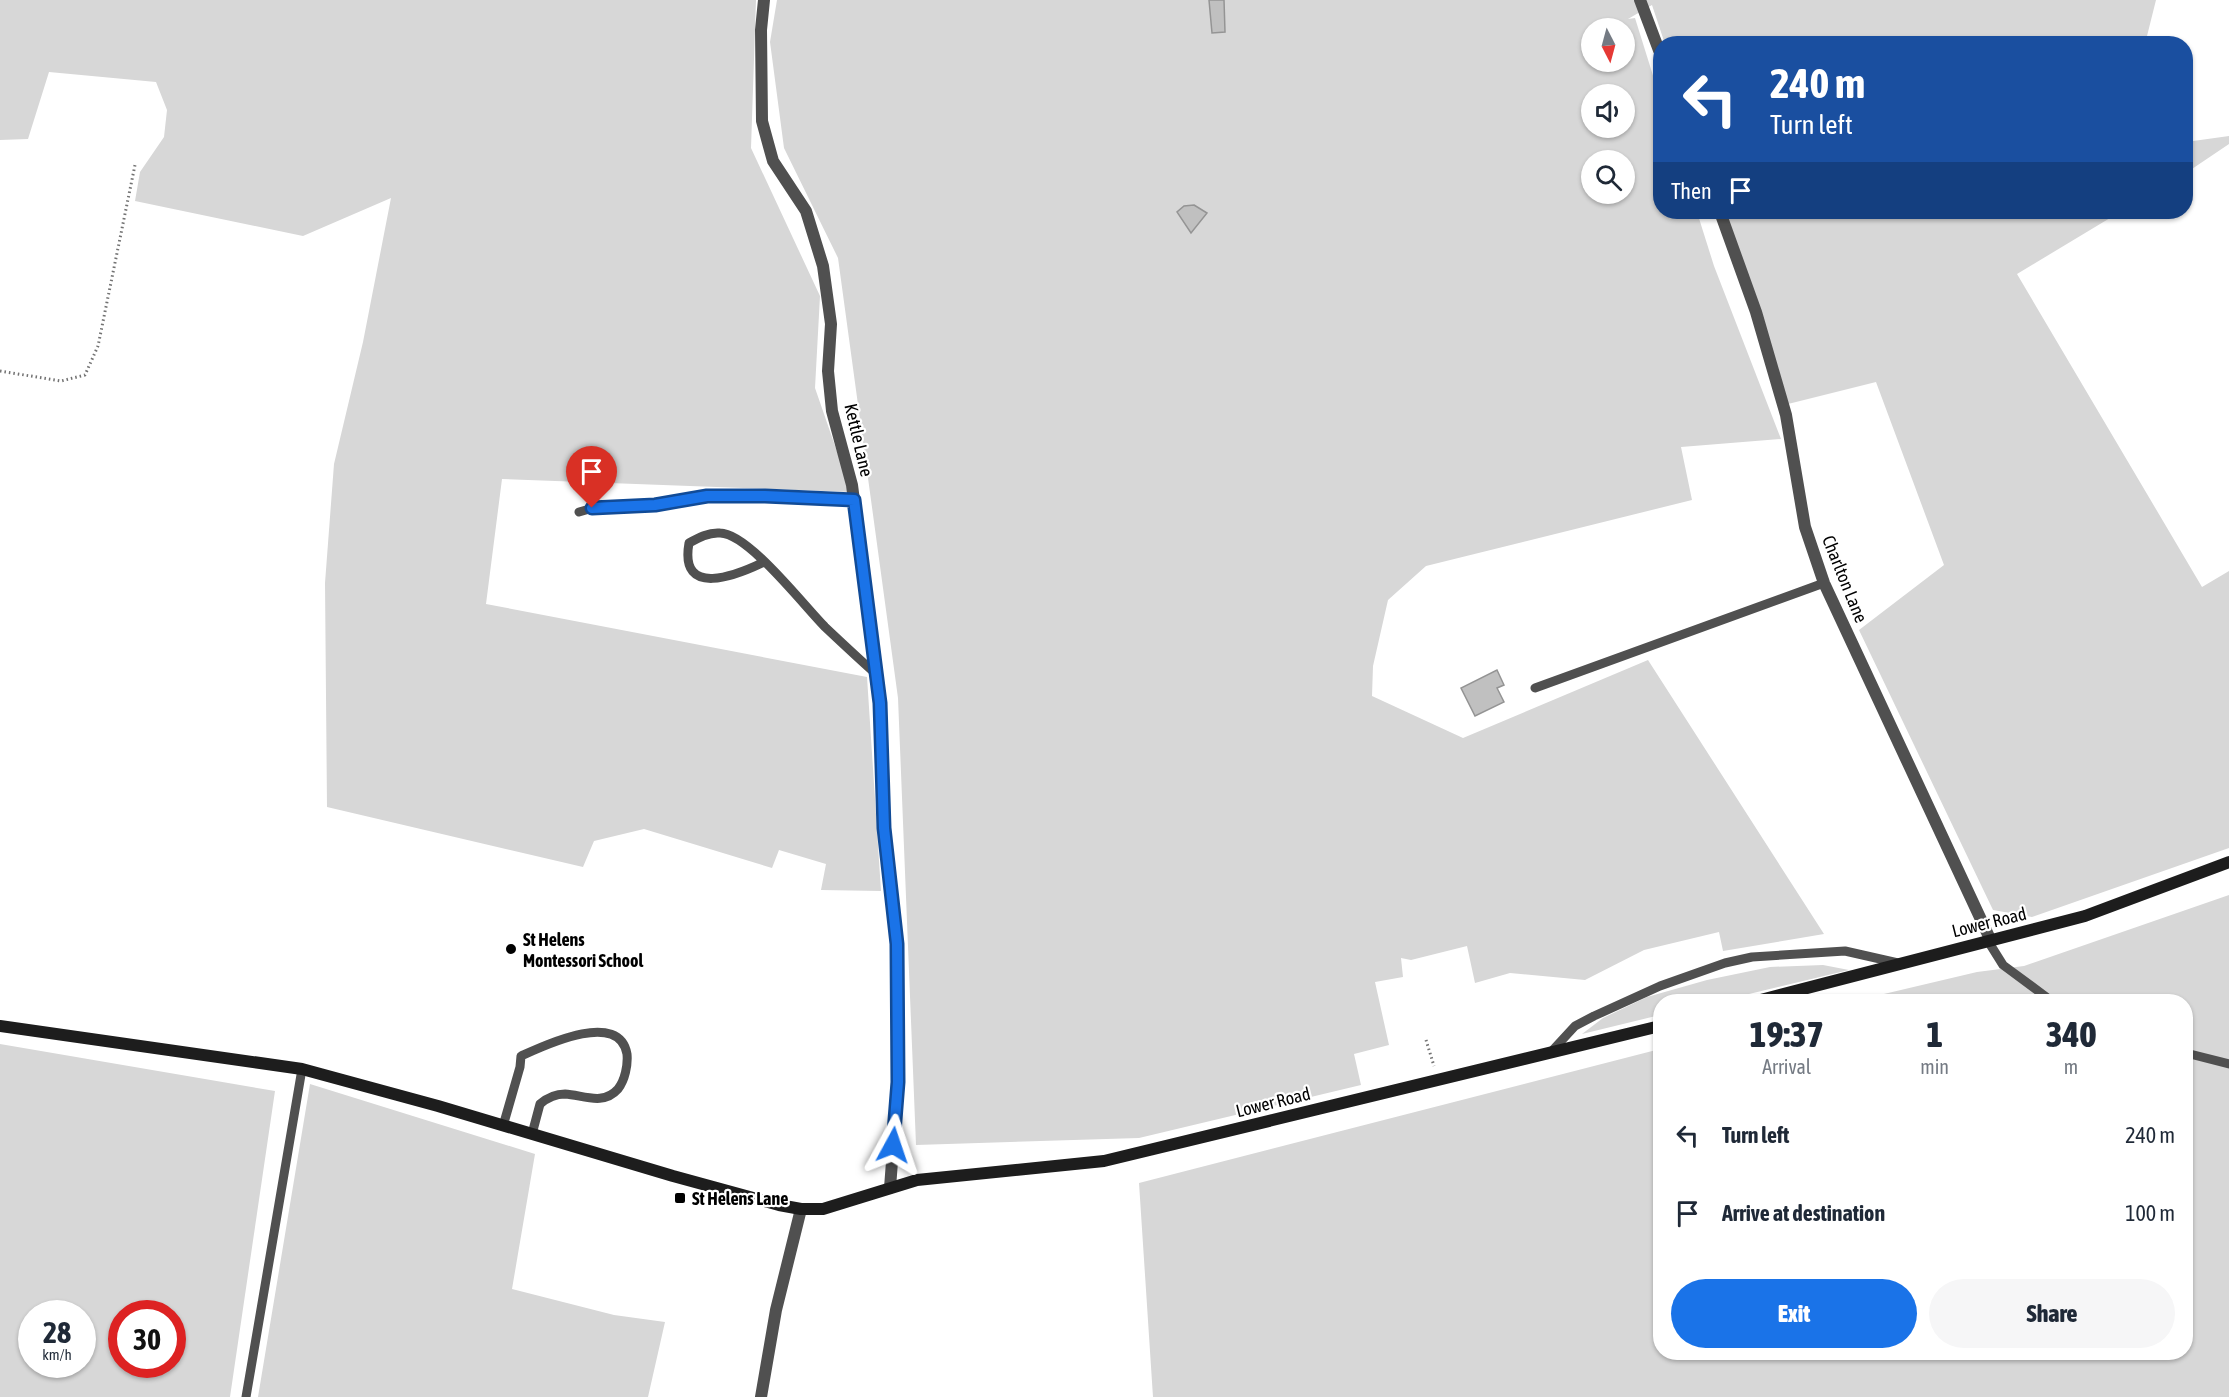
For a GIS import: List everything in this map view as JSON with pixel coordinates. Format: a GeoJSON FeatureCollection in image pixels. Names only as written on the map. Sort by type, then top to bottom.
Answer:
{"type":"FeatureCollection","features":[{"type":"Feature","properties":{"kind":"main road","name":"Lower Road"},"geometry":{"type":"LineString","coordinates":[[1784,994],[2085,916],[2229,862]]}},
{"type":"Feature","properties":{"kind":"main road","name":"Lower Road"},"geometry":{"type":"LineString","coordinates":[[0,1026],[302,1069],[673,1176],[801,1209],[824,1209],[917,1180],[1104,1161],[1653,1028]]}},
{"type":"Feature","properties":{"kind":"street","name":"Kettle Lane"},"geometry":{"type":"LineString","coordinates":[[764,0],[760,30],[762,121],[773,161],[806,211],[823,266],[831,324],[828,371],[832,411],[852,485],[880,703],[884,828],[897,944],[898,1082],[890,1188]]}},
{"type":"Feature","properties":{"kind":"street"},"geometry":{"type":"LineString","coordinates":[[1640,0],[1654,36]]}},
{"type":"Feature","properties":{"kind":"street","name":"Charlton Lane"},"geometry":{"type":"LineString","coordinates":[[1722,219],[1756,312],[1786,415],[1805,527],[1824,583],[1990,941]]}},
{"type":"Feature","properties":{"kind":"street"},"geometry":{"type":"LineString","coordinates":[[761,1397],[776,1310],[801,1209]]}},
{"type":"Feature","properties":{"kind":"lane"},"geometry":{"type":"LineString","coordinates":[[579,512],[592,508],[670,504],[707,496],[854,500]]}},
{"type":"Feature","properties":{"kind":"lane"},"geometry":{"type":"LineString","coordinates":[[765,562],[740,574],[717,580],[702,578],[693,570],[687,556],[689,543],[701,536],[721,532],[737,539],[754,551],[765,562],[824,626],[876,674]]}},
{"type":"Feature","properties":{"kind":"lane"},"geometry":{"type":"LineString","coordinates":[[1535,688],[1824,583]]}},
{"type":"Feature","properties":{"kind":"lane"},"geometry":{"type":"LineString","coordinates":[[1990,941],[2003,965],[2042,994]]}},
{"type":"Feature","properties":{"kind":"lane"},"geometry":{"type":"LineString","coordinates":[[1551,1052],[1575,1026],[1594,1016],[1660,986],[1725,963],[1752,957],[1845,951],[1900,964]]}},
{"type":"Feature","properties":{"kind":"lane"},"geometry":{"type":"LineString","coordinates":[[503,1126],[521,1056],[571,1035],[593,1032],[613,1035],[620,1040],[626,1050],[627,1063],[625,1076],[618,1089],[601,1098],[592,1099],[566,1094],[548,1098],[540,1104],[532,1134]]}},
{"type":"Feature","properties":{"kind":"lane"},"geometry":{"type":"LineString","coordinates":[[2193,1055],[2229,1064]]}},
{"type":"Feature","properties":{"kind":"lane"},"geometry":{"type":"LineString","coordinates":[[246,1397],[302,1069]]}},
{"type":"Feature","properties":{"kind":"path"},"geometry":{"type":"LineString","coordinates":[[0,371],[61,381],[85,375],[98,346],[135,165]]}},
{"type":"Feature","properties":{"kind":"path"},"geometry":{"type":"LineString","coordinates":[[1426,1041],[1438,1079]]}},
{"type":"Feature","properties":{"kind":"shaded area"},"geometry":{"type":"Polygon","coordinates":[[[0,0],[756,0],[751,148],[820,296],[815,388],[851,492],[502,479],[486,604],[867,677],[881,891],[821,890],[826,864],[779,850],[772,868],[644,829],[594,841],[583,867],[327,807],[325,583],[334,464],[363,342],[391,198],[303,236],[135,201],[140,172],[164,137],[167,110],[156,82],[49,72],[28,139],[0,140],[0,0]]]}},
{"type":"Feature","properties":{"kind":"shaded area"},"geometry":{"type":"Polygon","coordinates":[[[777,0],[2156,0],[2147,36],[1662,36],[1652,5],[1630,18],[1581,18],[1581,72],[1635,72],[1635,18],[1653,76],[1653,219],[1699,219],[1714,266],[1781,439],[1681,447],[1692,500],[1426,566],[1388,600],[1373,666],[1372,696],[1463,738],[1648,660],[1824,934],[1723,951],[1719,932],[1644,950],[1585,980],[1510,973],[1475,983],[1467,946],[1411,960],[1401,958],[1403,977],[1375,982],[1389,1045],[1354,1054],[1361,1085],[1139,1138],[916,1145],[898,698],[838,258],[784,148],[770,42],[777,0]]]}},
{"type":"Feature","properties":{"kind":"shaded area"},"geometry":{"type":"Polygon","coordinates":[[[2229,136],[2229,144],[2193,168],[2193,141],[2229,136]]]}},
{"type":"Feature","properties":{"kind":"shaded area"},"geometry":{"type":"Polygon","coordinates":[[[1724,219],[2108,219],[2017,274],[2202,587],[2229,571],[2229,848],[2032,917],[1993,910],[1859,630],[1944,565],[1876,382],[1788,404],[1724,219]]]}},
{"type":"Feature","properties":{"kind":"shaded area"},"geometry":{"type":"Polygon","coordinates":[[[2229,895],[2229,1397],[1153,1397],[1139,1183],[1653,1051],[1653,1360],[2193,1360],[2193,994],[1884,994],[1977,972],[2024,966],[2229,895]]]}},
{"type":"Feature","properties":{"kind":"shaded area"},"geometry":{"type":"Polygon","coordinates":[[[1823,965],[1849,970],[1749,994],[1658,994],[1707,980],[1770,967],[1823,965]]]}},
{"type":"Feature","properties":{"kind":"shaded area"},"geometry":{"type":"Polygon","coordinates":[[[1653,995],[1653,1017],[1582,1034],[1603,1018],[1653,995]]]}},
{"type":"Feature","properties":{"kind":"shaded area"},"geometry":{"type":"Polygon","coordinates":[[[0,1044],[275,1091],[230,1397],[0,1397],[0,1044]]]}},
{"type":"Feature","properties":{"kind":"shaded area"},"geometry":{"type":"Polygon","coordinates":[[[310,1084],[535,1154],[512,1289],[614,1315],[665,1322],[648,1397],[258,1397],[310,1084]]]}},
{"type":"Feature","properties":{"kind":"building"},"geometry":{"type":"Polygon","coordinates":[[[1209,0],[1224,0],[1225,32],[1212,33],[1209,0]]]}},
{"type":"Feature","properties":{"kind":"building"},"geometry":{"type":"Polygon","coordinates":[[[1194,205],[1207,213],[1191,233],[1177,212],[1184,206],[1194,205]]]}},
{"type":"Feature","properties":{"kind":"building"},"geometry":{"type":"Polygon","coordinates":[[[1497,670],[1504,685],[1497,688],[1504,702],[1475,716],[1461,688],[1497,670]]]}},
{"type":"Feature","properties":{"kind":"place","name":"St Helens Montessori School"},"geometry":{"type":"Point","coordinates":[511,949]}},
{"type":"Feature","properties":{"kind":"place","name":"St Helens Lane"},"geometry":{"type":"Point","coordinates":[680,1198]}},
{"type":"Feature","properties":{"kind":"route"},"geometry":{"type":"LineString","coordinates":[[592,508],[670,504],[707,496],[854,500],[880,703],[884,828],[897,944],[898,1082],[893,1145]]}}]}
